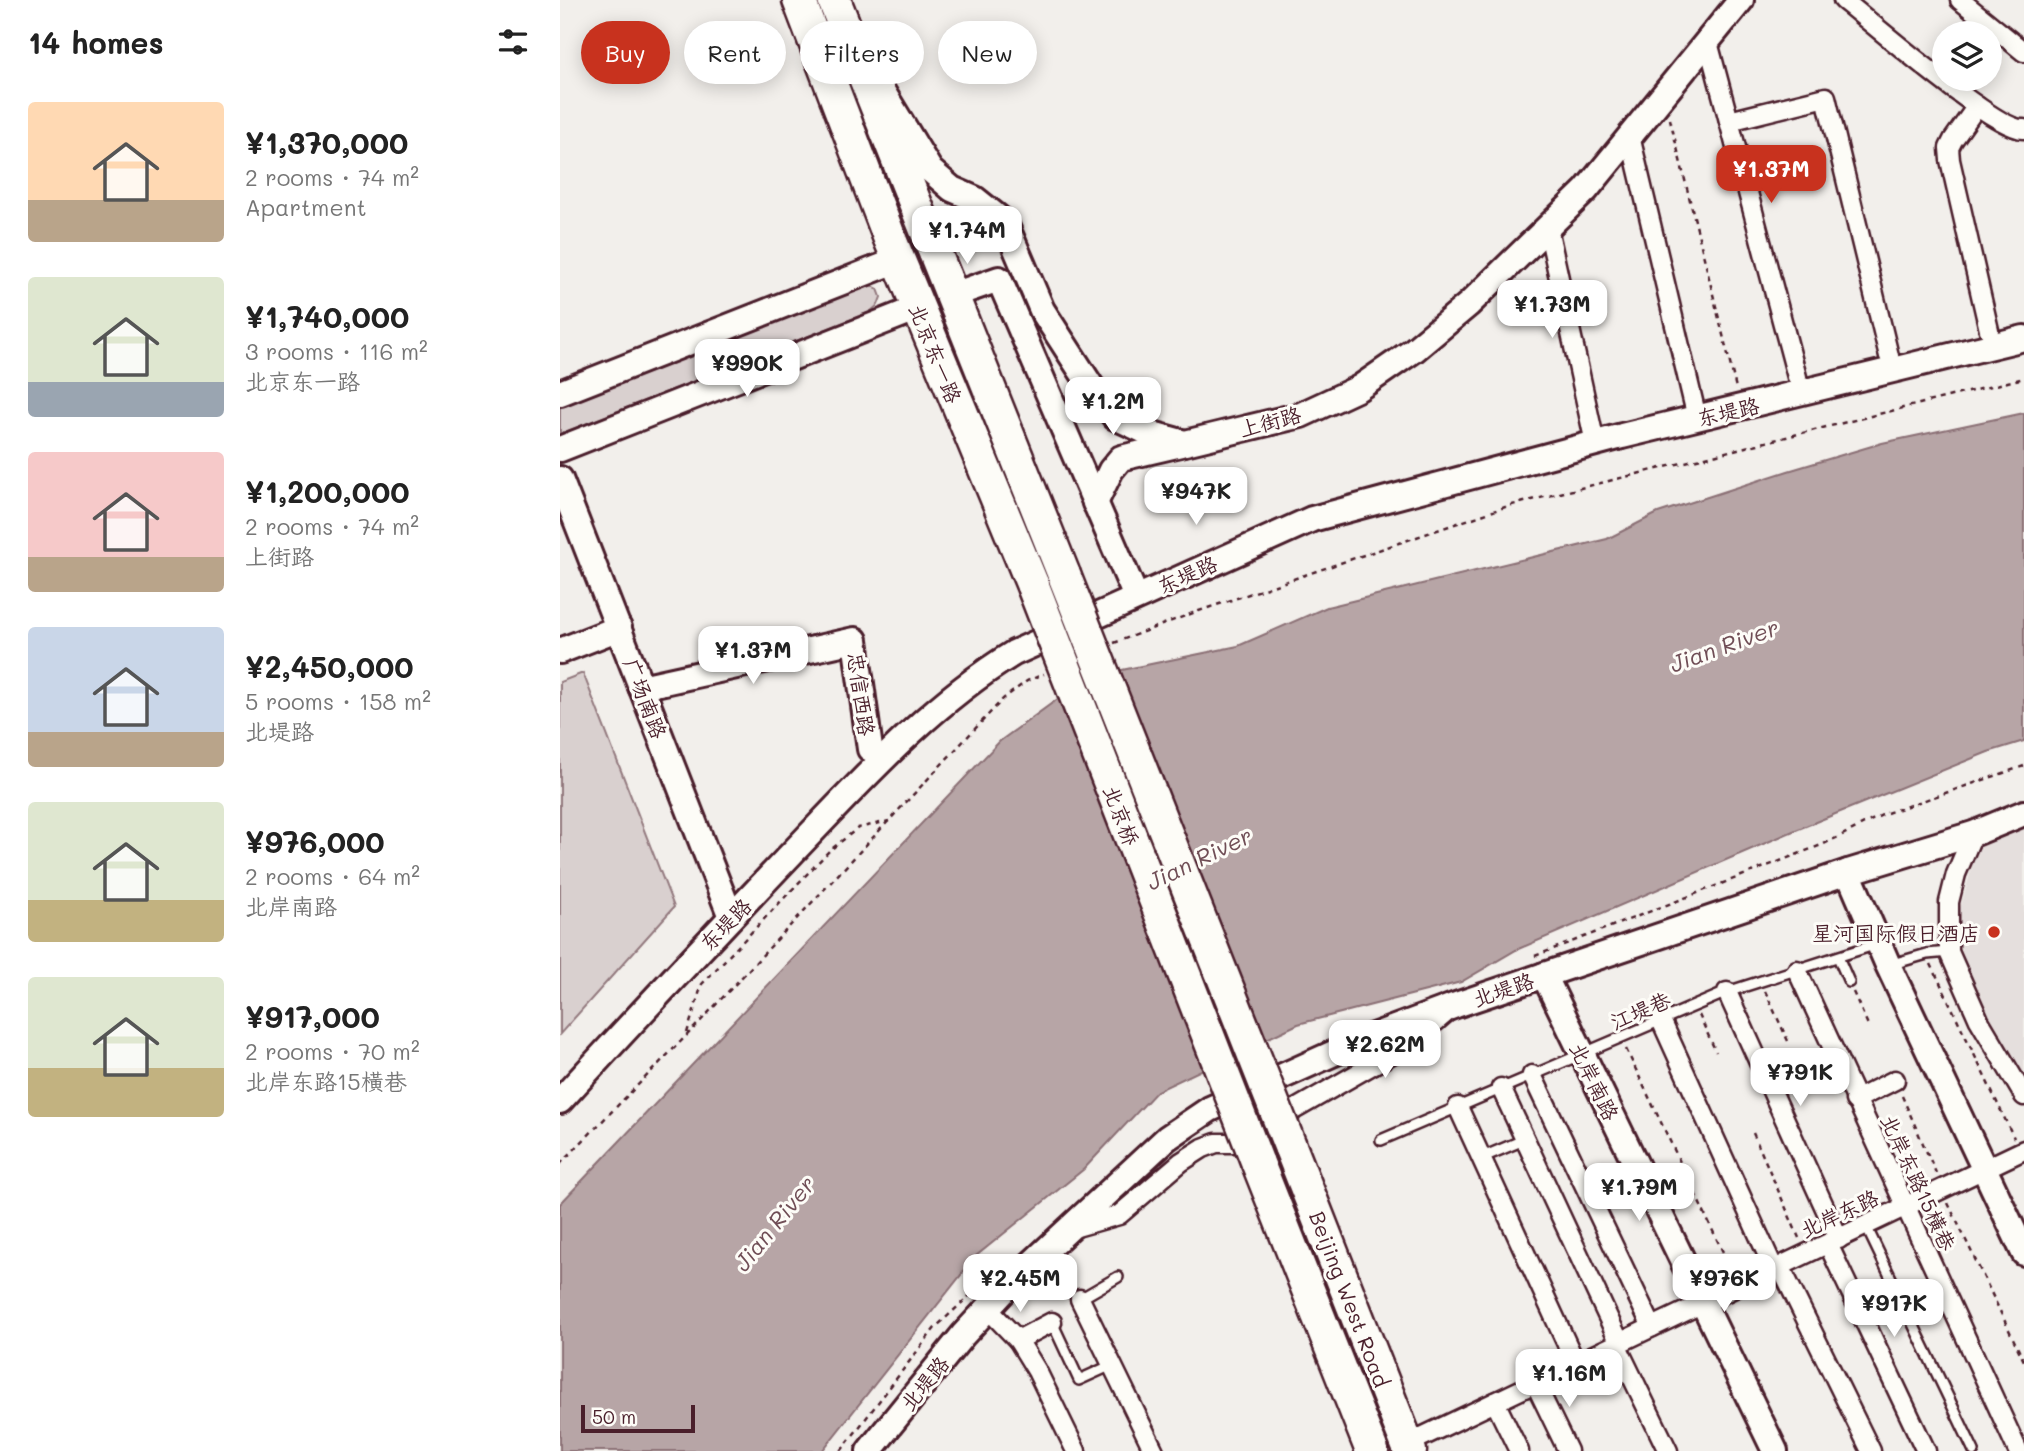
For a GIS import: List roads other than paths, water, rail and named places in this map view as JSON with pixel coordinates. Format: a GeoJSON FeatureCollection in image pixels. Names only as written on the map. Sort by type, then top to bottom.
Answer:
{"type":"FeatureCollection","features":[{"type":"Feature","properties":{"kind":"highway","name":"北京东一路"},"geometry":{"type":"LineString","coordinates":[[799,0],[898,260],[1032,586]]}},
{"type":"Feature","properties":{"kind":"highway","name":"北京东一路"},"geometry":{"type":"LineString","coordinates":[[834,0],[842,21]]}},
{"type":"Feature","properties":{"kind":"highway","name":"北京东一路"},"geometry":{"type":"LineString","coordinates":[[867,84],[1064,575]]}},
{"type":"Feature","properties":{"kind":"highway","name":"北京桥"},"geometry":{"type":"LineString","coordinates":[[1064,575],[1287,1138]]}},
{"type":"Feature","properties":{"kind":"highway","name":"北京桥"},"geometry":{"type":"LineString","coordinates":[[1032,586],[1253,1152]]}},
{"type":"Feature","properties":{"kind":"highway","name":"Beijing West Road"},"geometry":{"type":"LineString","coordinates":[[1287,1138],[1409,1447]]}},
{"type":"Feature","properties":{"kind":"highway","name":"Beijing West Road"},"geometry":{"type":"LineString","coordinates":[[1253,1152],[1372,1451]]}},
{"type":"Feature","properties":{"kind":"main road","name":"上街路"},"geometry":{"type":"LineString","coordinates":[[878,84],[930,170],[951,189],[975,199],[1005,223],[1042,310],[1091,386],[1115,417],[1149,433],[1185,443],[1301,415],[1359,388],[1414,349],[1469,304],[1586,190],[1741,0]]}},
{"type":"Feature","properties":{"kind":"main road"},"geometry":{"type":"LineString","coordinates":[[560,393],[898,260]]}},
{"type":"Feature","properties":{"kind":"main road"},"geometry":{"type":"LineString","coordinates":[[950,296],[999,279],[1133,589]]}},
{"type":"Feature","properties":{"kind":"main road"},"geometry":{"type":"LineString","coordinates":[[560,449],[918,308]]}},
{"type":"Feature","properties":{"kind":"main road","name":"东堤路"},"geometry":{"type":"LineString","coordinates":[[1695,410],[1737,391],[2024,321]]}},
{"type":"Feature","properties":{"kind":"main road","name":"东堤路"},"geometry":{"type":"LineString","coordinates":[[560,1076],[721,915],[947,698],[1014,653],[1133,589],[1306,505],[1364,487],[1695,410],[2024,338]]}},
{"type":"Feature","properties":{"kind":"main road"},"geometry":{"type":"LineString","coordinates":[[1096,503],[1111,471],[1121,458],[1185,443]]}},
{"type":"Feature","properties":{"kind":"main road","name":"广场南路"},"geometry":{"type":"LineString","coordinates":[[560,479],[611,631],[721,915]]}},
{"type":"Feature","properties":{"kind":"main road","name":"广场南路"},"geometry":{"type":"LineString","coordinates":[[560,525],[641,687],[721,915]]}},
{"type":"Feature","properties":{"kind":"main road","name":"东堤路"},"geometry":{"type":"LineString","coordinates":[[560,1101],[721,915],[870,749],[937,685],[977,656],[1028,627],[1133,589]]}},
{"type":"Feature","properties":{"kind":"main road"},"geometry":{"type":"LineString","coordinates":[[560,651],[611,631]]}},
{"type":"Feature","properties":{"kind":"main road","name":"忠信西路"},"geometry":{"type":"LineString","coordinates":[[641,687],[855,640],[870,749]]}},
{"type":"Feature","properties":{"kind":"main road","name":"北堤路"},"geometry":{"type":"LineString","coordinates":[[869,1451],[987,1308],[1167,1138],[1210,1109],[1365,1039],[1456,1005],[1848,872],[1973,834],[2024,813]]}},
{"type":"Feature","properties":{"kind":"main road"},"geometry":{"type":"LineString","coordinates":[[1848,872],[1883,954],[2024,1253]]}},
{"type":"Feature","properties":{"kind":"main road","name":"北岸南路"},"geometry":{"type":"LineString","coordinates":[[1544,975],[1775,1451]]}},
{"type":"Feature","properties":{"kind":"street"},"geometry":{"type":"LineString","coordinates":[[1960,0],[2024,52]]}},
{"type":"Feature","properties":{"kind":"street"},"geometry":{"type":"LineString","coordinates":[[1846,1],[1977,106],[2017,130],[2024,130]]}},
{"type":"Feature","properties":{"kind":"street"},"geometry":{"type":"LineString","coordinates":[[1708,42],[1797,377]]}},
{"type":"Feature","properties":{"kind":"street"},"geometry":{"type":"LineString","coordinates":[[1729,121],[1826,97],[1889,356]]}},
{"type":"Feature","properties":{"kind":"street"},"geometry":{"type":"LineString","coordinates":[[1977,106],[1949,148],[1989,330]]}},
{"type":"Feature","properties":{"kind":"street"},"geometry":{"type":"LineString","coordinates":[[1630,136],[1695,410]]}},
{"type":"Feature","properties":{"kind":"street"},"geometry":{"type":"LineString","coordinates":[[1548,228],[1592,435]]}},
{"type":"Feature","properties":{"kind":"street"},"geometry":{"type":"LineString","coordinates":[[1973,834],[1956,874],[1949,902],[1949,952],[1979,1020],[2024,1096]]}},
{"type":"Feature","properties":{"kind":"street","name":"北岸东路15横巷"},"geometry":{"type":"LineString","coordinates":[[1797,970],[2018,1451]]}},
{"type":"Feature","properties":{"kind":"street"},"geometry":{"type":"LineString","coordinates":[[1727,992],[1926,1451]]}},
{"type":"Feature","properties":{"kind":"street"},"geometry":{"type":"LineString","coordinates":[[1287,1138],[1292,1111],[1411,1043],[1456,1005]]}},
{"type":"Feature","properties":{"kind":"street"},"geometry":{"type":"LineString","coordinates":[[1661,1020],[1777,1268],[1871,1451]]}},
{"type":"Feature","properties":{"kind":"street"},"geometry":{"type":"LineString","coordinates":[[1532,1075],[1652,1327]]}},
{"type":"Feature","properties":{"kind":"street"},"geometry":{"type":"LineString","coordinates":[[1856,1100],[1895,1080]]}},
{"type":"Feature","properties":{"kind":"street"},"geometry":{"type":"LineString","coordinates":[[1501,1088],[1668,1451]]}},
{"type":"Feature","properties":{"kind":"street"},"geometry":{"type":"LineString","coordinates":[[1458,1107],[1576,1364]]}},
{"type":"Feature","properties":{"kind":"street"},"geometry":{"type":"LineString","coordinates":[[1069,1229],[1119,1215],[1181,1162],[1203,1148],[1216,1143],[1253,1152]]}},
{"type":"Feature","properties":{"kind":"street","name":"北岸东路"},"geometry":{"type":"LineString","coordinates":[[1409,1447],[1495,1402],[2022,1151]]}},
{"type":"Feature","properties":{"kind":"street"},"geometry":{"type":"LineString","coordinates":[[1080,1299],[1154,1451]]}},
{"type":"Feature","properties":{"kind":"street"},"geometry":{"type":"LineString","coordinates":[[987,1308],[1018,1340],[1037,1371],[1076,1451]]}},
{"type":"Feature","properties":{"kind":"street"},"geometry":{"type":"LineString","coordinates":[[1018,1340],[1052,1322]]}},
{"type":"Feature","properties":{"kind":"street"},"geometry":{"type":"LineString","coordinates":[[1535,1383],[1567,1451]]}},
{"type":"Feature","properties":{"kind":"street"},"geometry":{"type":"LineString","coordinates":[[1495,1402],[1518,1451]]}},
{"type":"Feature","properties":{"kind":"lane","name":"江堤巷"},"geometry":{"type":"LineString","coordinates":[[1381,1140],[1727,992],[1838,957],[1949,952]]}},
{"type":"Feature","properties":{"kind":"lane"},"geometry":{"type":"LineString","coordinates":[[1838,957],[1849,982]]}},
{"type":"Feature","properties":{"kind":"lane"},"geometry":{"type":"LineString","coordinates":[[1483,1157],[1526,1139]]}},
{"type":"Feature","properties":{"kind":"lane"},"geometry":{"type":"LineString","coordinates":[[1866,1226],[1974,1451]]}},
{"type":"Feature","properties":{"kind":"lane"},"geometry":{"type":"LineString","coordinates":[[1080,1299],[1118,1277]]}},
{"type":"Feature","properties":{"kind":"lane"},"geometry":{"type":"LineString","coordinates":[[1052,1322],[1079,1380],[1112,1365]]}},
{"type":"Feature","properties":{"kind":"water","name":"Jian River"},"geometry":{"type":"Polygon","coordinates":[[[2024,413],[2024,741],[1988,752],[1791,832],[1516,950],[1461,982],[1298,1024],[1157,1091],[1084,1169],[976,1256],[822,1451],[560,1451],[560,1204],[1000,741],[1088,677],[1238,646],[1327,607],[1607,539],[1658,513],[1788,471],[1882,443],[2024,413]]]}},
{"type":"Feature","properties":{"kind":"place","name":"星河国际假日酒店"},"geometry":{"type":"Point","coordinates":[1994,932]}}]}
